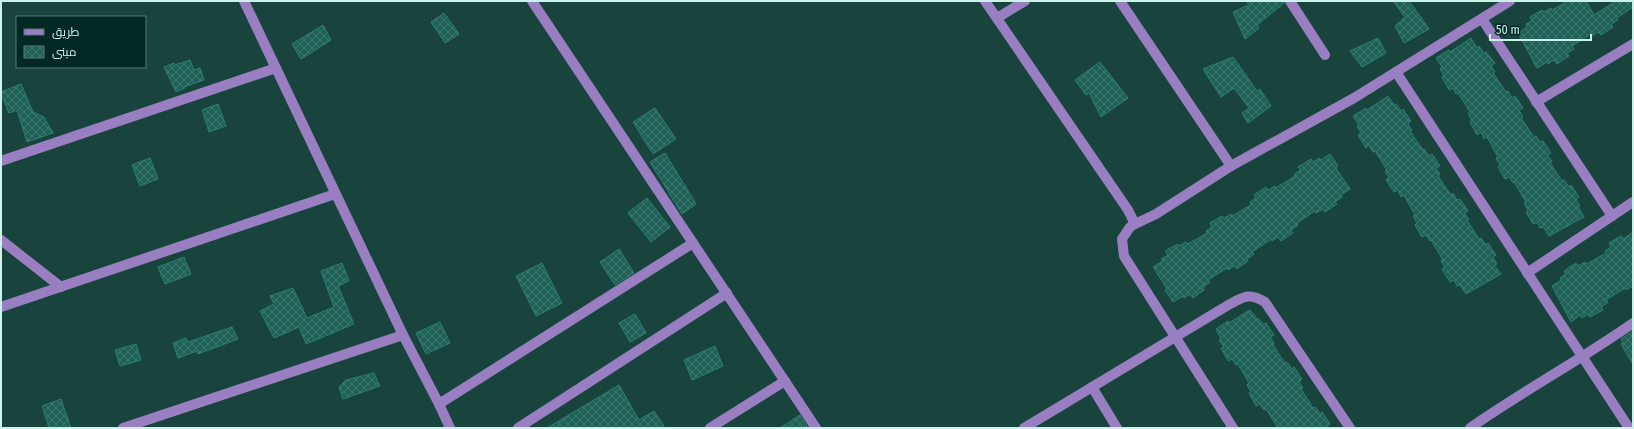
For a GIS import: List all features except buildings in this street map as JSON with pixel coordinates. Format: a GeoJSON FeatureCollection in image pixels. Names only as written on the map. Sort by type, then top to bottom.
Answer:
{"type":"FeatureCollection","features":[{"type":"Feature","properties":{"kind":"street"},"geometry":{"type":"LineString","coordinates":[[244,1],[403,335],[450,428]]}},
{"type":"Feature","properties":{"kind":"street"},"geometry":{"type":"LineString","coordinates":[[532,1],[816,428]]}},
{"type":"Feature","properties":{"kind":"street"},"geometry":{"type":"LineString","coordinates":[[985,1],[1128,210],[1135,224]]}},
{"type":"Feature","properties":{"kind":"street"},"geometry":{"type":"LineString","coordinates":[[997,18],[1025,1]]}},
{"type":"Feature","properties":{"kind":"street"},"geometry":{"type":"LineString","coordinates":[[1120,1],[1231,166]]}},
{"type":"Feature","properties":{"kind":"street"},"geometry":{"type":"LineString","coordinates":[[1290,1],[1326,55]]}},
{"type":"Feature","properties":{"kind":"street"},"geometry":{"type":"LineString","coordinates":[[1233,428],[1124,256],[1122,239],[1130,227],[1156,214],[1231,166],[1354,98],[1510,1]]}},
{"type":"Feature","properties":{"kind":"street"},"geometry":{"type":"LineString","coordinates":[[1482,19],[1612,216]]}},
{"type":"Feature","properties":{"kind":"street"},"geometry":{"type":"LineString","coordinates":[[1536,102],[1633,44]]}},
{"type":"Feature","properties":{"kind":"street"},"geometry":{"type":"LineString","coordinates":[[1,161],[276,68]]}},
{"type":"Feature","properties":{"kind":"street"},"geometry":{"type":"LineString","coordinates":[[1396,72],[1628,428]]}},
{"type":"Feature","properties":{"kind":"street"},"geometry":{"type":"LineString","coordinates":[[1,307],[335,194]]}},
{"type":"Feature","properties":{"kind":"street"},"geometry":{"type":"LineString","coordinates":[[1527,273],[1633,202]]}},
{"type":"Feature","properties":{"kind":"street"},"geometry":{"type":"LineString","coordinates":[[1,240],[61,287]]}},
{"type":"Feature","properties":{"kind":"street"},"geometry":{"type":"LineString","coordinates":[[439,404],[693,243]]}},
{"type":"Feature","properties":{"kind":"street"},"geometry":{"type":"LineString","coordinates":[[518,428],[727,294]]}},
{"type":"Feature","properties":{"kind":"street"},"geometry":{"type":"LineString","coordinates":[[1024,428],[1236,301],[1249,296],[1256,297],[1265,302],[1350,428]]}},
{"type":"Feature","properties":{"kind":"street"},"geometry":{"type":"LineString","coordinates":[[1470,428],[1494,411],[1633,323]]}},
{"type":"Feature","properties":{"kind":"street"},"geometry":{"type":"LineString","coordinates":[[123,428],[403,335]]}},
{"type":"Feature","properties":{"kind":"street"},"geometry":{"type":"LineString","coordinates":[[710,428],[785,381]]}},
{"type":"Feature","properties":{"kind":"street"},"geometry":{"type":"LineString","coordinates":[[1092,387],[1117,428]]}}]}
